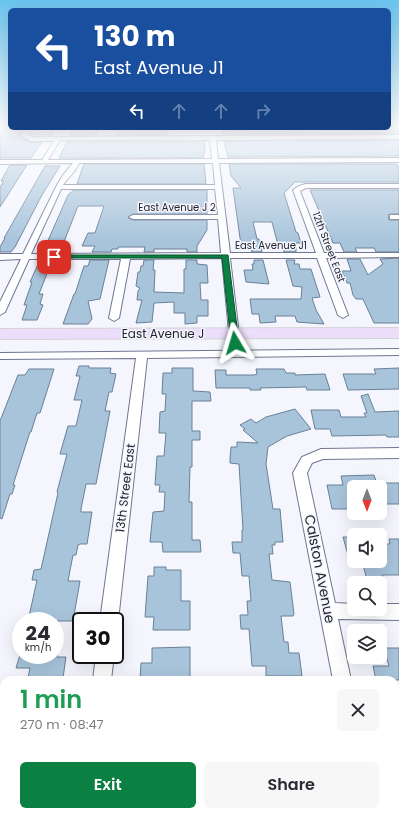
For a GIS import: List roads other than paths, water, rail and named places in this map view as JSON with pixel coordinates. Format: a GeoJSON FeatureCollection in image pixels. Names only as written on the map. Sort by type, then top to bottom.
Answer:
{"type":"FeatureCollection","features":[{"type":"Feature","properties":{"kind":"main road","name":"East Avenue J"},"geometry":{"type":"LineString","coordinates":[[1,355],[234,338],[399,333]]}},
{"type":"Feature","properties":{"kind":"main road","name":"East Avenue J"},"geometry":{"type":"LineString","coordinates":[[0,334],[234,338],[399,343]]}},
{"type":"Feature","properties":{"kind":"street"},"geometry":{"type":"LineString","coordinates":[[0,312],[59,187],[65,176],[73,170],[75,165]]}},
{"type":"Feature","properties":{"kind":"street"},"geometry":{"type":"LineString","coordinates":[[216,165],[234,338]]}},
{"type":"Feature","properties":{"kind":"street","name":"12th Street East"},"geometry":{"type":"LineString","coordinates":[[343,315],[296,190],[305,186],[399,186]]}},
{"type":"Feature","properties":{"kind":"street"},"geometry":{"type":"LineString","coordinates":[[59,187],[218,187]]}},
{"type":"Feature","properties":{"kind":"street","name":"East Avenue J 2"},"geometry":{"type":"LineString","coordinates":[[133,217],[221,217]]}},
{"type":"Feature","properties":{"kind":"street"},"geometry":{"type":"LineString","coordinates":[[114,318],[126,256]]}},
{"type":"Feature","properties":{"kind":"street","name":"East Avenue J1"},"geometry":{"type":"LineString","coordinates":[[0,257],[399,256]]}},
{"type":"Feature","properties":{"kind":"street","name":"East Avenue J"},"geometry":{"type":"LineString","coordinates":[[1,355],[142,356],[399,352]]}},
{"type":"Feature","properties":{"kind":"street","name":"13th Street East"},"geometry":{"type":"LineString","coordinates":[[110,612],[142,356]]}},
{"type":"Feature","properties":{"kind":"street","name":"Calston Avenue"},"geometry":{"type":"LineString","coordinates":[[341,676],[300,473],[307,460],[321,454],[399,453]]}},
{"type":"Feature","properties":{"kind":"street"},"geometry":{"type":"LineString","coordinates":[[328,611],[399,612]]}},
{"type":"Feature","properties":{"kind":"street"},"geometry":{"type":"LineString","coordinates":[[102,676],[104,664]]}}]}
